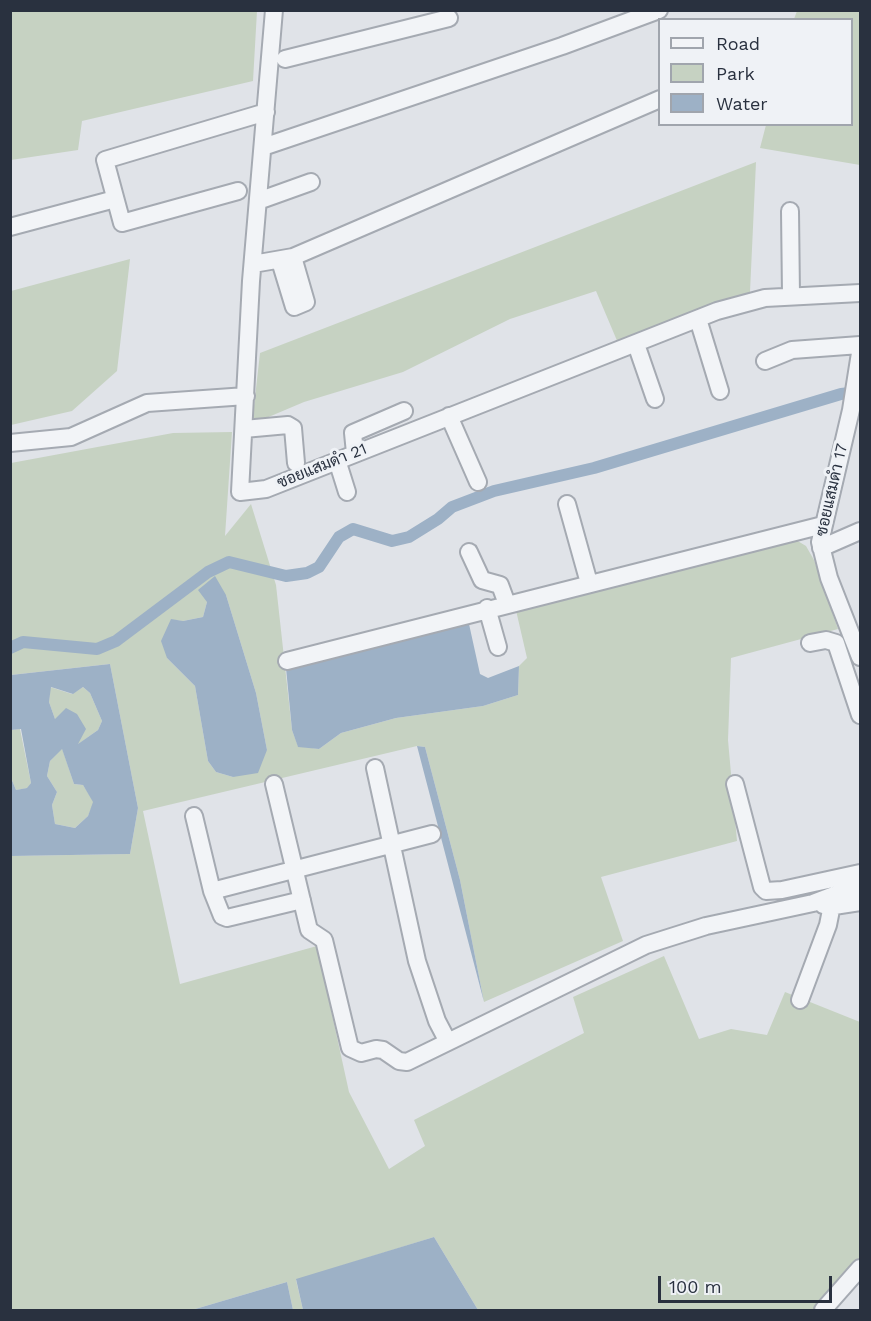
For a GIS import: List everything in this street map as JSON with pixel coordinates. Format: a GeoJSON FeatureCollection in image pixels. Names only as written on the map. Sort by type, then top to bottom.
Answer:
{"type":"FeatureCollection","features":[{"type":"Feature","properties":{"kind":"street","name":"ซอยแสมดำ 21"},"geometry":{"type":"LineString","coordinates":[[274,10],[277,61],[266,112],[258,201],[240,492],[258,492],[698,318],[765,298],[861,293]]}},
{"type":"Feature","properties":{"kind":"street"},"geometry":{"type":"LineString","coordinates":[[263,147],[562,46],[659,10]]}},
{"type":"Feature","properties":{"kind":"street"},"geometry":{"type":"LineString","coordinates":[[277,61],[448,18]]}},
{"type":"Feature","properties":{"kind":"street"},"geometry":{"type":"LineString","coordinates":[[253,264],[287,259],[658,100]]}},
{"type":"Feature","properties":{"kind":"street"},"geometry":{"type":"LineString","coordinates":[[238,191],[123,223],[105,161],[107,158],[266,112]]}},
{"type":"Feature","properties":{"kind":"street"},"geometry":{"type":"LineString","coordinates":[[258,201],[311,182]]}},
{"type":"Feature","properties":{"kind":"street"},"geometry":{"type":"LineString","coordinates":[[10,227],[115,199]]}},
{"type":"Feature","properties":{"kind":"street"},"geometry":{"type":"LineString","coordinates":[[790,211],[791,296]]}},
{"type":"Feature","properties":{"kind":"street"},"geometry":{"type":"LineString","coordinates":[[698,318],[720,391]]}},
{"type":"Feature","properties":{"kind":"street"},"geometry":{"type":"LineString","coordinates":[[636,344],[655,399]]}},
{"type":"Feature","properties":{"kind":"street"},"geometry":{"type":"LineString","coordinates":[[765,361],[792,350],[861,345]]}},
{"type":"Feature","properties":{"kind":"street","name":"ซอยแสมดำ 17"},"geometry":{"type":"LineString","coordinates":[[859,360],[851,410],[823,525],[821,548],[829,578],[861,657]]}},
{"type":"Feature","properties":{"kind":"street"},"geometry":{"type":"LineString","coordinates":[[10,443],[71,437],[147,403],[246,396]]}},
{"type":"Feature","properties":{"kind":"street"},"geometry":{"type":"LineString","coordinates":[[355,453],[353,433],[404,411]]}},
{"type":"Feature","properties":{"kind":"street"},"geometry":{"type":"LineString","coordinates":[[449,416],[478,482]]}},
{"type":"Feature","properties":{"kind":"street"},"geometry":{"type":"LineString","coordinates":[[244,429],[288,425],[293,428],[296,463]]}},
{"type":"Feature","properties":{"kind":"street"},"geometry":{"type":"LineString","coordinates":[[337,460],[347,492]]}},
{"type":"Feature","properties":{"kind":"street"},"geometry":{"type":"LineString","coordinates":[[567,504],[589,583]]}},
{"type":"Feature","properties":{"kind":"street"},"geometry":{"type":"LineString","coordinates":[[287,661],[487,608],[823,525]]}},
{"type":"Feature","properties":{"kind":"street"},"geometry":{"type":"LineString","coordinates":[[821,548],[861,531]]}},
{"type":"Feature","properties":{"kind":"street"},"geometry":{"type":"LineString","coordinates":[[469,552],[482,580],[500,585],[507,603]]}},
{"type":"Feature","properties":{"kind":"street"},"geometry":{"type":"LineString","coordinates":[[487,608],[498,647]]}},
{"type":"Feature","properties":{"kind":"street"},"geometry":{"type":"LineString","coordinates":[[810,643],[826,640],[836,643],[861,715]]}},
{"type":"Feature","properties":{"kind":"street"},"geometry":{"type":"LineString","coordinates":[[375,768],[417,961],[437,1021],[448,1042]]}},
{"type":"Feature","properties":{"kind":"street"},"geometry":{"type":"LineString","coordinates":[[274,784],[309,930],[324,940],[350,1048],[353,1052],[383,1050],[399,1061],[407,1062],[646,945],[706,926],[813,903],[861,902]]}},
{"type":"Feature","properties":{"kind":"street"},"geometry":{"type":"LineString","coordinates":[[735,784],[762,887],[766,891],[782,890],[861,873]]}},
{"type":"Feature","properties":{"kind":"street"},"geometry":{"type":"LineString","coordinates":[[195,816],[212,891],[219,911],[227,918],[302,900]]}},
{"type":"Feature","properties":{"kind":"street"},"geometry":{"type":"LineString","coordinates":[[212,891],[432,834]]}},
{"type":"Feature","properties":{"kind":"street"},"geometry":{"type":"LineString","coordinates":[[800,1000],[834,901],[861,889]]}},
{"type":"Feature","properties":{"kind":"street"},"geometry":{"type":"LineString","coordinates":[[823,1311],[861,1268]]}},
{"type":"Feature","properties":{"kind":"green space"},"geometry":{"type":"Polygon","coordinates":[[[11,10],[257,11],[253,81],[82,121],[78,150],[11,160],[11,10]]]}},
{"type":"Feature","properties":{"kind":"green space"},"geometry":{"type":"Polygon","coordinates":[[[797,11],[860,11],[860,165],[760,148],[766,126],[853,126],[853,18],[794,18],[797,11]]]}},
{"type":"Feature","properties":{"kind":"green space"},"geometry":{"type":"Polygon","coordinates":[[[756,162],[750,292],[618,343],[596,291],[510,319],[403,372],[304,402],[252,424],[260,353],[756,162]]]}},
{"type":"Feature","properties":{"kind":"green space"},"geometry":{"type":"Polygon","coordinates":[[[130,259],[117,371],[72,411],[11,425],[11,291],[130,259]]]}},
{"type":"Feature","properties":{"kind":"green space"},"geometry":{"type":"Polygon","coordinates":[[[232,432],[225,536],[251,504],[276,585],[292,730],[298,746],[319,749],[341,733],[396,718],[483,706],[518,695],[519,666],[527,658],[515,606],[796,540],[806,546],[814,560],[838,629],[731,658],[728,740],[737,841],[601,877],[623,941],[484,1002],[460,880],[425,747],[417,746],[143,811],[180,984],[317,946],[349,1092],[389,1169],[425,1146],[414,1120],[584,1033],[573,997],[664,956],[699,1039],[731,1029],[767,1035],[785,992],[860,1022],[860,1271],[829,1310],[478,1310],[434,1237],[296,1280],[303,1310],[293,1310],[287,1282],[192,1310],[11,1310],[10,856],[130,854],[138,808],[110,664],[11,675],[11,463],[173,433],[232,432]],[[226,595],[207,602],[203,617],[183,621],[171,620],[167,658],[195,686],[208,761],[216,772],[233,777],[267,750],[256,693],[226,595]]]}},
{"type":"Feature","properties":{"kind":"green space"},"geometry":{"type":"Polygon","coordinates":[[[50,687],[72,694],[83,687],[90,693],[102,721],[98,730],[77,745],[55,719],[49,702],[50,687]]]}},
{"type":"Feature","properties":{"kind":"green space"},"geometry":{"type":"Polygon","coordinates":[[[20,729],[31,783],[28,788],[16,790],[11,778],[11,730],[20,729]]]}},
{"type":"Feature","properties":{"kind":"green space"},"geometry":{"type":"Polygon","coordinates":[[[62,748],[74,784],[83,785],[94,802],[88,816],[75,828],[55,824],[52,805],[57,792],[47,776],[50,761],[62,748]]]}},
{"type":"Feature","properties":{"kind":"water"},"geometry":{"type":"Polygon","coordinates":[[[215,576],[226,595],[256,693],[267,750],[258,773],[233,777],[216,772],[208,761],[195,686],[167,658],[161,641],[171,619],[183,621],[203,617],[207,602],[198,590],[215,576]]]}},
{"type":"Feature","properties":{"kind":"water"},"geometry":{"type":"Polygon","coordinates":[[[469,624],[480,674],[488,678],[519,666],[518,695],[483,706],[396,718],[341,733],[319,749],[298,747],[292,730],[286,668],[469,624]]]}},
{"type":"Feature","properties":{"kind":"water"},"geometry":{"type":"Polygon","coordinates":[[[110,664],[138,808],[130,854],[11,856],[11,778],[16,790],[27,788],[31,783],[21,729],[11,730],[11,675],[110,664]],[[51,687],[49,702],[55,719],[66,708],[77,714],[86,729],[78,744],[98,730],[102,721],[90,693],[83,687],[73,694],[51,687]],[[62,749],[50,761],[47,776],[57,792],[52,805],[55,824],[75,828],[88,816],[93,802],[83,785],[74,784],[62,749]]]}},
{"type":"Feature","properties":{"kind":"water"},"geometry":{"type":"Polygon","coordinates":[[[417,746],[425,747],[460,880],[484,1002],[417,746]]]}},
{"type":"Feature","properties":{"kind":"water"},"geometry":{"type":"Polygon","coordinates":[[[434,1237],[478,1310],[303,1310],[296,1279],[434,1237]]]}},
{"type":"Feature","properties":{"kind":"water"},"geometry":{"type":"Polygon","coordinates":[[[287,1282],[293,1310],[192,1310],[287,1282]]]}},
{"type":"Feature","properties":{"kind":"waterway"},"geometry":{"type":"LineString","coordinates":[[10,648],[23,642],[97,649],[116,641],[208,572],[229,562],[286,576],[307,573],[319,567],[339,537],[353,529],[392,541],[409,537],[438,519],[452,507],[494,491],[594,468],[841,394],[859,392]]}}]}
